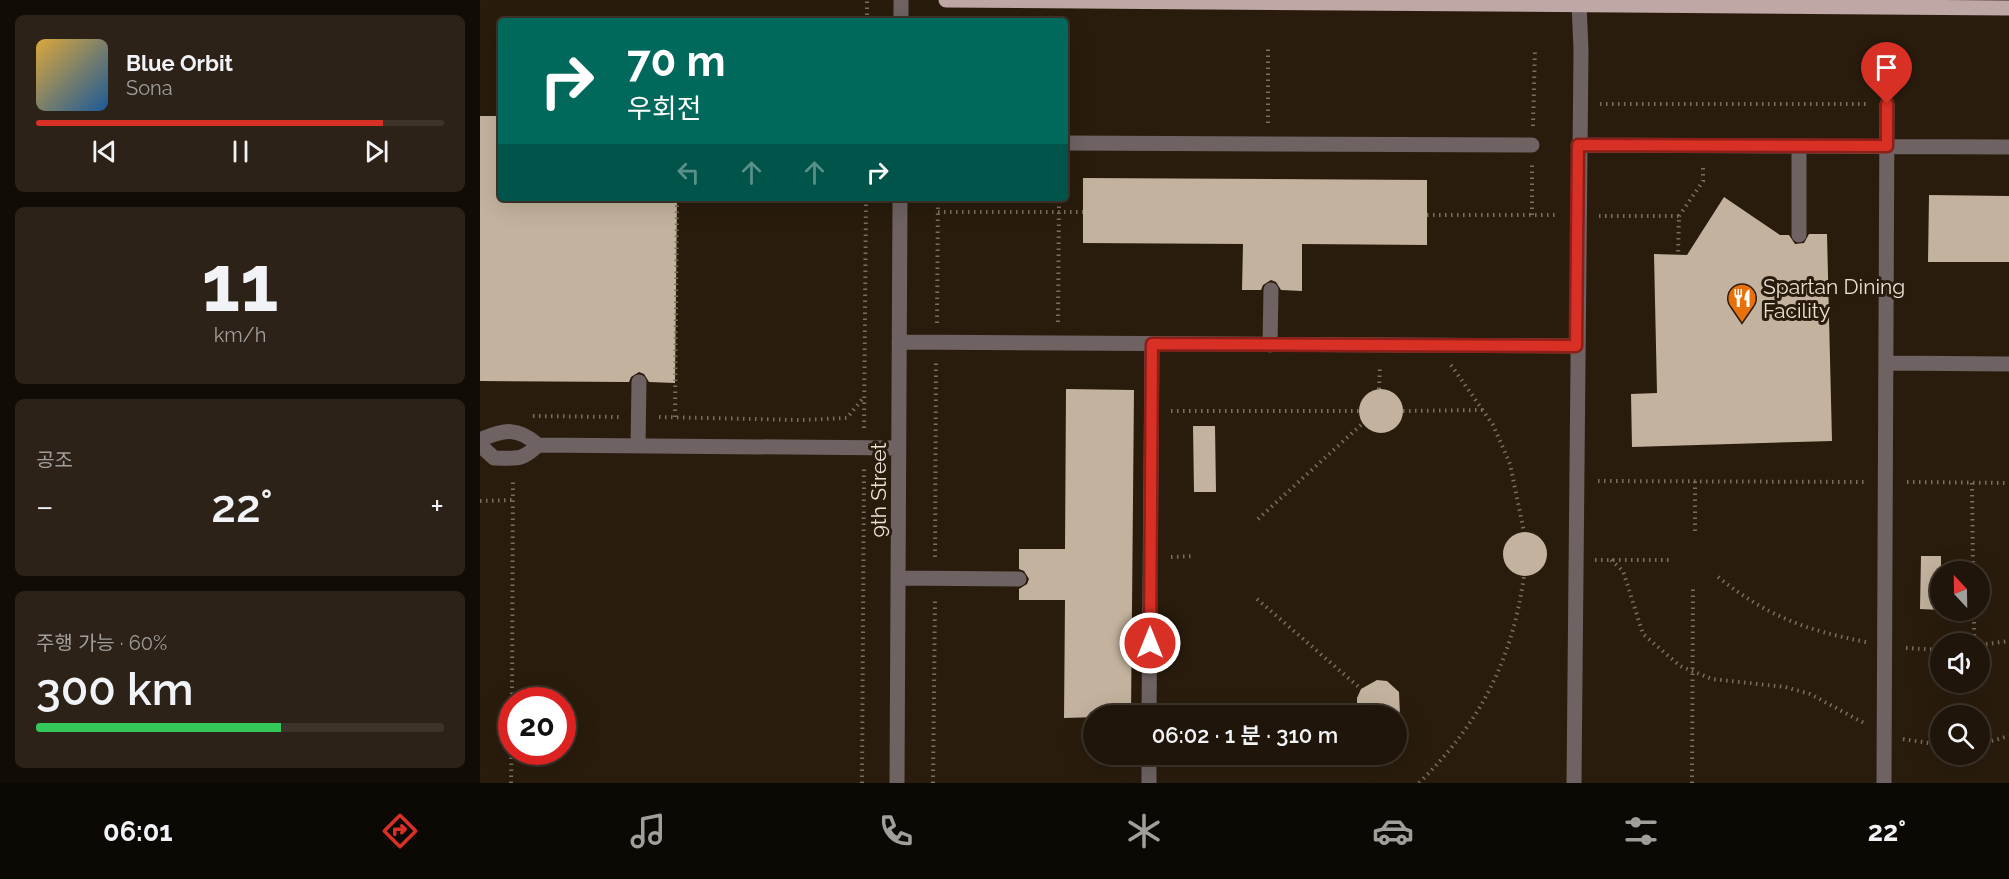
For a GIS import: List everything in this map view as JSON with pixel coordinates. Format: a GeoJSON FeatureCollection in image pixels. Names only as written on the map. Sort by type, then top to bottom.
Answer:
{"type":"FeatureCollection","features":[{"type":"Feature","properties":{"kind":"main road"},"geometry":{"type":"LineString","coordinates":[[946,0],[2009,8]]}},
{"type":"Feature","properties":{"kind":"street"},"geometry":{"type":"LineString","coordinates":[[901,0],[901,18]]}},
{"type":"Feature","properties":{"kind":"street"},"geometry":{"type":"LineString","coordinates":[[1573,3],[1581,49],[1578,104],[1574,783]]}},
{"type":"Feature","properties":{"kind":"street"},"geometry":{"type":"LineString","coordinates":[[1884,783],[1887,104]]}},
{"type":"Feature","properties":{"kind":"street"},"geometry":{"type":"LineString","coordinates":[[1068,143],[1532,145]]}},
{"type":"Feature","properties":{"kind":"street"},"geometry":{"type":"LineString","coordinates":[[1578,145],[2009,147]]}},
{"type":"Feature","properties":{"kind":"street"},"geometry":{"type":"LineString","coordinates":[[1799,146],[1799,235]]}},
{"type":"Feature","properties":{"kind":"street","name":"9th Street"},"geometry":{"type":"LineString","coordinates":[[897,783],[900,201]]}},
{"type":"Feature","properties":{"kind":"street"},"geometry":{"type":"LineString","coordinates":[[1270,345],[1271,290]]}},
{"type":"Feature","properties":{"kind":"street"},"geometry":{"type":"LineString","coordinates":[[899,342],[1576,346]]}},
{"type":"Feature","properties":{"kind":"street"},"geometry":{"type":"LineString","coordinates":[[1149,705],[1152,344]]}},
{"type":"Feature","properties":{"kind":"street"},"geometry":{"type":"LineString","coordinates":[[1886,363],[2009,364]]}},
{"type":"Feature","properties":{"kind":"street"},"geometry":{"type":"LineString","coordinates":[[638,446],[639,382]]}},
{"type":"Feature","properties":{"kind":"street"},"geometry":{"type":"LineString","coordinates":[[480,440],[498,432],[522,432],[538,445],[899,448]]}},
{"type":"Feature","properties":{"kind":"street"},"geometry":{"type":"LineString","coordinates":[[480,445],[494,458],[519,459],[525,458],[538,445]]}},
{"type":"Feature","properties":{"kind":"street"},"geometry":{"type":"LineString","coordinates":[[898,578],[1019,579]]}},
{"type":"Feature","properties":{"kind":"street"},"geometry":{"type":"LineString","coordinates":[[1149,765],[1149,783]]}},
{"type":"Feature","properties":{"kind":"path"},"geometry":{"type":"LineString","coordinates":[[867,0],[867,18]]}},
{"type":"Feature","properties":{"kind":"path"},"geometry":{"type":"LineString","coordinates":[[1268,47],[1268,144]]}},
{"type":"Feature","properties":{"kind":"path"},"geometry":{"type":"LineString","coordinates":[[1578,104],[1887,104]]}},
{"type":"Feature","properties":{"kind":"path"},"geometry":{"type":"LineString","coordinates":[[1679,216],[1703,181],[1703,146]]}},
{"type":"Feature","properties":{"kind":"path"},"geometry":{"type":"LineString","coordinates":[[675,417],[677,201]]}},
{"type":"Feature","properties":{"kind":"path"},"geometry":{"type":"LineString","coordinates":[[862,783],[866,201]]}},
{"type":"Feature","properties":{"kind":"path"},"geometry":{"type":"LineString","coordinates":[[933,783],[938,201]]}},
{"type":"Feature","properties":{"kind":"path"},"geometry":{"type":"LineString","coordinates":[[1058,344],[1059,201]]}},
{"type":"Feature","properties":{"kind":"path"},"geometry":{"type":"LineString","coordinates":[[938,212],[1083,212]]}},
{"type":"Feature","properties":{"kind":"path"},"geometry":{"type":"LineString","coordinates":[[1437,345],[1493,424],[1510,464],[1524,532]]}},
{"type":"Feature","properties":{"kind":"path"},"geometry":{"type":"LineString","coordinates":[[531,416],[801,420],[847,418],[864,396]]}},
{"type":"Feature","properties":{"kind":"path"},"geometry":{"type":"LineString","coordinates":[[1152,410],[1359,411]]}},
{"type":"Feature","properties":{"kind":"path"},"geometry":{"type":"LineString","coordinates":[[1403,411],[1483,410]]}},
{"type":"Feature","properties":{"kind":"path"},"geometry":{"type":"LineString","coordinates":[[1258,519],[1362,424]]}},
{"type":"Feature","properties":{"kind":"path"},"geometry":{"type":"LineString","coordinates":[[512,687],[514,479]]}},
{"type":"Feature","properties":{"kind":"path"},"geometry":{"type":"LineString","coordinates":[[1576,481],[2009,483]]}},
{"type":"Feature","properties":{"kind":"path"},"geometry":{"type":"LineString","coordinates":[[1695,481],[1695,531]]}},
{"type":"Feature","properties":{"kind":"path"},"geometry":{"type":"LineString","coordinates":[[1972,483],[1973,561]]}},
{"type":"Feature","properties":{"kind":"path"},"geometry":{"type":"LineString","coordinates":[[480,501],[514,500]]}},
{"type":"Feature","properties":{"kind":"path"},"geometry":{"type":"LineString","coordinates":[[1576,560],[1670,560]]}},
{"type":"Feature","properties":{"kind":"path"},"geometry":{"type":"LineString","coordinates":[[1611,560],[1623,570],[1643,634],[1680,666],[1712,679],[1785,687],[1810,694],[1884,734],[1930,743]]}},
{"type":"Feature","properties":{"kind":"path"},"geometry":{"type":"LineString","coordinates":[[1419,783],[1441,761],[1471,723],[1493,687],[1510,644],[1524,576]]}},
{"type":"Feature","properties":{"kind":"path"},"geometry":{"type":"LineString","coordinates":[[1718,577],[1741,596],[1777,617],[1799,626],[1884,645],[1930,649]]}},
{"type":"Feature","properties":{"kind":"path"},"geometry":{"type":"LineString","coordinates":[[1692,783],[1694,589]]}},
{"type":"Feature","properties":{"kind":"path"},"geometry":{"type":"LineString","coordinates":[[1257,599],[1361,689]]}},
{"type":"Feature","properties":{"kind":"path"},"geometry":{"type":"LineString","coordinates":[[1990,644],[2009,641]]}},
{"type":"Feature","properties":{"kind":"path"},"geometry":{"type":"LineString","coordinates":[[1990,741],[2009,736]]}},
{"type":"Feature","properties":{"kind":"path"},"geometry":{"type":"LineString","coordinates":[[511,765],[511,783]]}},
{"type":"Feature","properties":{"kind":"building"},"geometry":{"type":"Polygon","coordinates":[[[480,116],[498,116],[498,201],[677,201],[675,383],[649,382],[644,374],[639,372],[631,377],[629,382],[480,381],[480,116]]]}},
{"type":"Feature","properties":{"kind":"building"},"geometry":{"type":"Polygon","coordinates":[[[1083,178],[1427,180],[1427,245],[1302,244],[1302,291],[1281,290],[1276,282],[1271,280],[1263,285],[1261,290],[1242,290],[1243,244],[1083,243],[1083,178]]]}},
{"type":"Feature","properties":{"kind":"building"},"geometry":{"type":"Polygon","coordinates":[[[1929,195],[2009,196],[2009,262],[1928,262],[1929,195]]]}},
{"type":"Feature","properties":{"kind":"building","name":"Spartan Dining Facility"},"geometry":{"type":"Polygon","coordinates":[[[1724,197],[1780,235],[1789,235],[1795,244],[1804,243],[1809,234],[1827,234],[1832,441],[1632,447],[1631,394],[1657,393],[1654,254],[1687,255],[1724,197]]]}},
{"type":"Feature","properties":{"kind":"building"},"geometry":{"type":"Polygon","coordinates":[[[1066,389],[1134,390],[1131,705],[1083,705],[1083,717],[1064,718],[1065,600],[1019,600],[1019,589],[1027,584],[1029,579],[1024,571],[1019,569],[1019,549],[1065,549],[1066,389]]]}},
{"type":"Feature","properties":{"kind":"building"},"geometry":{"type":"Polygon","coordinates":[[[1381,389],[1390,390],[1397,395],[1402,402],[1402,420],[1397,427],[1390,432],[1381,433],[1372,432],[1365,427],[1360,420],[1359,411],[1360,402],[1365,395],[1372,390],[1381,389]]]}},
{"type":"Feature","properties":{"kind":"building"},"geometry":{"type":"Polygon","coordinates":[[[1193,426],[1215,426],[1216,492],[1194,492],[1193,426]]]}},
{"type":"Feature","properties":{"kind":"building"},"geometry":{"type":"Polygon","coordinates":[[[1525,532],[1534,533],[1541,538],[1546,545],[1546,563],[1541,570],[1534,575],[1525,576],[1516,575],[1509,570],[1504,563],[1503,554],[1504,545],[1509,538],[1516,533],[1525,532]]]}},
{"type":"Feature","properties":{"kind":"building"},"geometry":{"type":"Polygon","coordinates":[[[1921,556],[1941,556],[1941,561],[1930,561],[1930,609],[1920,609],[1921,556]]]}},
{"type":"Feature","properties":{"kind":"building"},"geometry":{"type":"Polygon","coordinates":[[[1377,680],[1387,681],[1399,692],[1400,705],[1357,705],[1361,689],[1377,680]]]}},
{"type":"Feature","properties":{"kind":"place","name":"Spartan Dining Facility"},"geometry":{"type":"Point","coordinates":[1742,324]}},
{"type":"Feature","properties":{"kind":"route"},"geometry":{"type":"LineString","coordinates":[[1150,643],[1152,344],[1576,346],[1578,145],[1887,146],[1887,104]]}}]}
